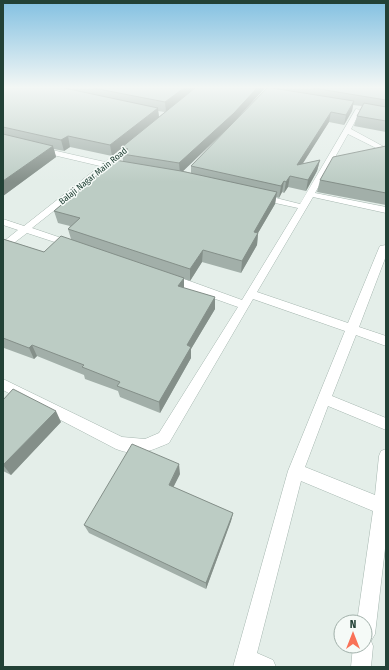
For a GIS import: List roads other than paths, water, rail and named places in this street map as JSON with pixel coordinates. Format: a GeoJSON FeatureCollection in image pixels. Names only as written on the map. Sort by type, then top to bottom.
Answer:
{"type":"FeatureCollection","features":[{"type":"Feature","properties":{"kind":"street"},"geometry":{"type":"LineString","coordinates":[[3,384],[121,444],[146,446],[164,438],[245,306],[250,294],[303,207],[353,119]]}},
{"type":"Feature","properties":{"kind":"street"},"geometry":{"type":"LineString","coordinates":[[347,130],[386,151]]}},
{"type":"Feature","properties":{"kind":"street","name":"Balaji Nagar Main Road"},"geometry":{"type":"LineString","coordinates":[[3,247],[143,136]]}},
{"type":"Feature","properties":{"kind":"street"},"geometry":{"type":"LineString","coordinates":[[33,147],[107,166],[129,170]]}},
{"type":"Feature","properties":{"kind":"street"},"geometry":{"type":"LineString","coordinates":[[310,194],[386,210]]}},
{"type":"Feature","properties":{"kind":"street"},"geometry":{"type":"LineString","coordinates":[[250,195],[303,207]]}},
{"type":"Feature","properties":{"kind":"street"},"geometry":{"type":"LineString","coordinates":[[3,222],[86,249]]}},
{"type":"Feature","properties":{"kind":"street"},"geometry":{"type":"LineString","coordinates":[[266,667],[245,663],[296,471],[352,330],[382,265],[384,248]]}},
{"type":"Feature","properties":{"kind":"street"},"geometry":{"type":"LineString","coordinates":[[159,275],[245,306]]}},
{"type":"Feature","properties":{"kind":"street"},"geometry":{"type":"LineString","coordinates":[[250,294],[386,341]]}},
{"type":"Feature","properties":{"kind":"street"},"geometry":{"type":"LineString","coordinates":[[325,399],[386,424]]}},
{"type":"Feature","properties":{"kind":"street"},"geometry":{"type":"LineString","coordinates":[[368,614],[384,507],[386,456]]}},
{"type":"Feature","properties":{"kind":"street"},"geometry":{"type":"LineString","coordinates":[[296,471],[384,507]]}},
{"type":"Feature","properties":{"kind":"street"},"geometry":{"type":"LineString","coordinates":[[361,667],[362,654]]}}]}
